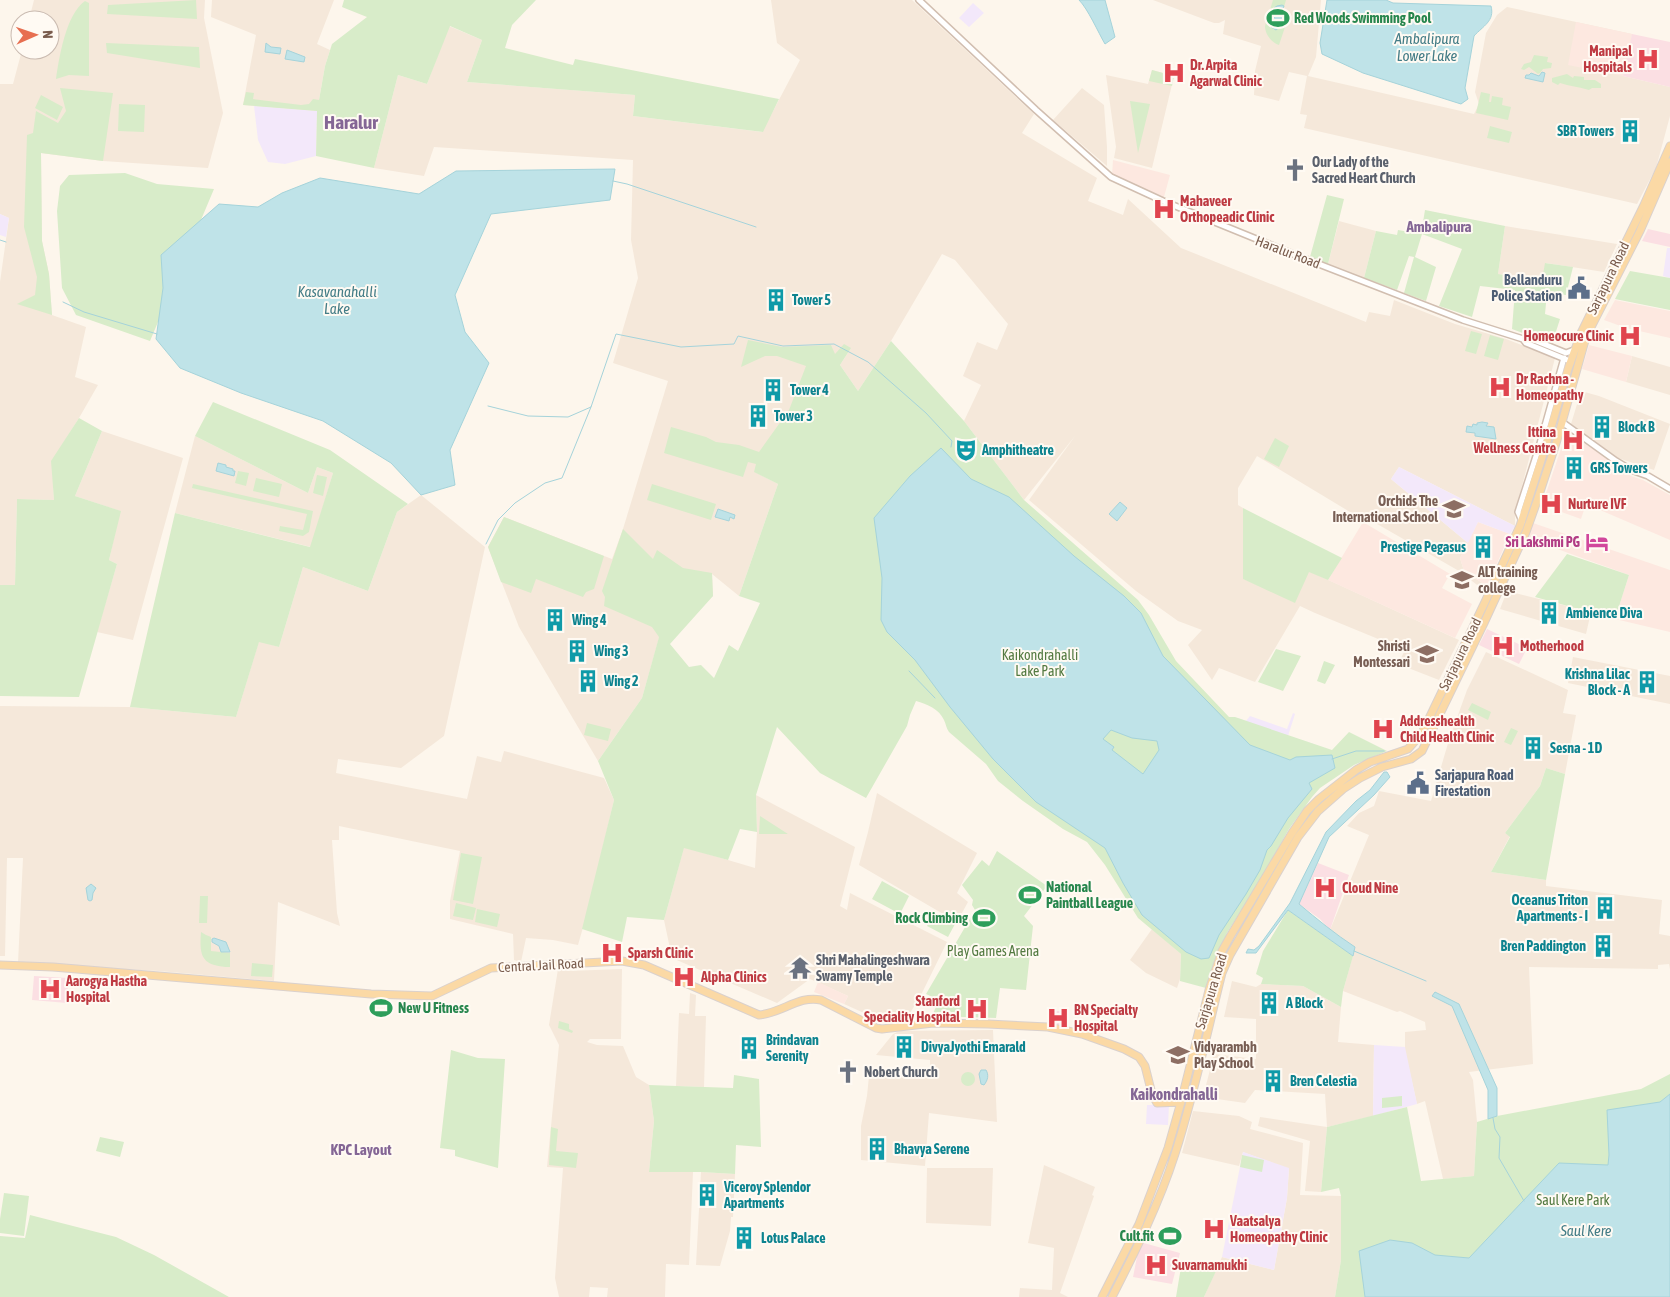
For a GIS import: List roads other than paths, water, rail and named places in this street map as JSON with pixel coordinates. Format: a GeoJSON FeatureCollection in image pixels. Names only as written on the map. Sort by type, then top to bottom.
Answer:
{"type":"FeatureCollection","features":[{"type":"Feature","properties":{"kind":"main road","name":"Sarjapura Road"},"geometry":{"type":"LineString","coordinates":[[1102,1297],[1145,1209],[1168,1148],[1209,990],[1222,951],[1298,822],[1319,799],[1356,770],[1370,762],[1408,749],[1417,740],[1485,602],[1522,521],[1567,359],[1574,350],[1644,205],[1670,146]]}},
{"type":"Feature","properties":{"kind":"main road","name":"Sarjapura Road"},"geometry":{"type":"LineString","coordinates":[[1112,1297],[1151,1217],[1175,1153],[1222,973],[1230,955],[1298,837],[1318,811],[1343,789],[1360,778],[1382,767],[1411,759],[1422,751],[1526,532],[1539,497],[1586,337],[1640,230],[1670,162]]}},
{"type":"Feature","properties":{"kind":"main road"},"geometry":{"type":"LineString","coordinates":[[1417,740],[1425,745]]}},
{"type":"Feature","properties":{"kind":"main road","name":"Central Jail Road"},"geometry":{"type":"LineString","coordinates":[[0,965],[371,994],[432,996],[491,968],[622,961],[644,965],[759,1015],[769,1014],[804,999],[814,998],[822,1000],[876,1028],[882,1029],[933,1023],[988,1024],[1048,1027],[1082,1034],[1124,1049],[1139,1057],[1157,1103],[1181,1102]]}},
{"type":"Feature","properties":{"kind":"street","name":"Haralur Road"},"geometry":{"type":"LineString","coordinates":[[919,0],[1036,110],[1111,177],[1163,201],[1298,256],[1463,320],[1523,339],[1526,343],[1567,359]]}},
{"type":"Feature","properties":{"kind":"street"},"geometry":{"type":"LineString","coordinates":[[1523,339],[1528,338],[1566,353],[1574,350]]}},
{"type":"Feature","properties":{"kind":"street"},"geometry":{"type":"LineString","coordinates":[[1562,422],[1631,470],[1648,476],[1670,489]]}},
{"type":"Feature","properties":{"kind":"water"},"geometry":{"type":"Polygon","coordinates":[[[1079,0],[1105,0],[1115,37],[1105,44],[1079,0]]]}},
{"type":"Feature","properties":{"kind":"water","name":"Ambalipura Lower Lake"},"geometry":{"type":"Polygon","coordinates":[[[1327,0],[1386,0],[1393,3],[1491,6],[1490,19],[1474,36],[1465,88],[1468,99],[1461,104],[1363,73],[1322,54],[1320,43],[1327,0]]]}},
{"type":"Feature","properties":{"kind":"water","name":"Red Woods Swimming Pool"},"geometry":{"type":"Polygon","coordinates":[[[1284,6],[1281,14],[1283,17],[1281,26],[1276,30],[1270,24],[1275,16],[1274,8],[1284,6]]]}},
{"type":"Feature","properties":{"kind":"water"},"geometry":{"type":"Polygon","coordinates":[[[266,43],[271,47],[281,48],[280,54],[265,52],[266,43]]]}},
{"type":"Feature","properties":{"kind":"water"},"geometry":{"type":"Polygon","coordinates":[[[287,50],[305,57],[304,62],[285,59],[287,50]]]}},
{"type":"Feature","properties":{"kind":"water"},"geometry":{"type":"Polygon","coordinates":[[[1542,72],[1545,73],[1543,82],[1525,78],[1526,75],[1531,73],[1539,76],[1542,72]]]}},
{"type":"Feature","properties":{"kind":"water","name":"Kasavanahalli Lake"},"geometry":{"type":"Polygon","coordinates":[[[615,169],[610,200],[491,214],[455,295],[465,332],[489,363],[450,450],[455,485],[421,495],[391,463],[323,421],[241,393],[180,368],[156,339],[163,288],[161,255],[219,204],[258,207],[282,193],[320,178],[419,194],[456,171],[615,169]]]}},
{"type":"Feature","properties":{"kind":"water"},"geometry":{"type":"Polygon","coordinates":[[[1477,423],[1488,423],[1486,426],[1494,427],[1496,439],[1475,436],[1475,433],[1466,432],[1467,426],[1472,427],[1473,424],[1477,425],[1477,423]]]}},
{"type":"Feature","properties":{"kind":"water","name":"Kaikondrahalli Lake Park"},"geometry":{"type":"Polygon","coordinates":[[[941,448],[971,479],[1009,497],[1074,556],[1124,596],[1141,613],[1163,656],[1250,745],[1290,760],[1296,757],[1332,755],[1335,768],[1309,783],[1312,789],[1288,818],[1267,850],[1260,870],[1219,935],[1209,958],[1201,959],[1186,952],[1142,915],[1105,848],[1036,802],[993,759],[950,707],[915,660],[887,632],[881,620],[882,578],[874,518],[910,476],[941,448]],[[1111,730],[1103,739],[1114,747],[1112,750],[1143,774],[1159,750],[1157,741],[1132,738],[1111,730]]]}},
{"type":"Feature","properties":{"kind":"water"},"geometry":{"type":"Polygon","coordinates":[[[218,463],[233,469],[235,471],[234,476],[216,471],[218,463]]]}},
{"type":"Feature","properties":{"kind":"water"},"geometry":{"type":"Polygon","coordinates":[[[1120,502],[1127,508],[1117,521],[1109,514],[1120,502]]]}},
{"type":"Feature","properties":{"kind":"water"},"geometry":{"type":"Polygon","coordinates":[[[718,509],[735,515],[734,519],[730,517],[729,521],[715,517],[718,509]]]}},
{"type":"Feature","properties":{"kind":"water"},"geometry":{"type":"Polygon","coordinates":[[[1384,772],[1387,772],[1390,777],[1374,795],[1329,837],[1299,904],[1333,932],[1355,947],[1353,956],[1288,910],[1256,953],[1246,953],[1248,949],[1254,950],[1259,946],[1290,903],[1326,832],[1356,801],[1370,790],[1384,772]]]}},
{"type":"Feature","properties":{"kind":"water"},"geometry":{"type":"Polygon","coordinates":[[[91,884],[96,888],[90,901],[88,900],[86,888],[91,884]]]}},
{"type":"Feature","properties":{"kind":"water"},"geometry":{"type":"Polygon","coordinates":[[[214,938],[226,942],[230,952],[221,952],[219,946],[212,942],[214,938]]]}},
{"type":"Feature","properties":{"kind":"water"},"geometry":{"type":"Polygon","coordinates":[[[1435,992],[1459,1004],[1497,1088],[1497,1116],[1488,1119],[1488,1090],[1452,1006],[1432,996],[1435,992]]]}},
{"type":"Feature","properties":{"kind":"water"},"geometry":{"type":"Polygon","coordinates":[[[981,1070],[986,1070],[988,1074],[984,1085],[981,1084],[979,1074],[981,1070]]]}},
{"type":"Feature","properties":{"kind":"water","name":"Saul Kere"},"geometry":{"type":"Polygon","coordinates":[[[1670,1094],[1670,1297],[1365,1297],[1359,1251],[1390,1240],[1412,1243],[1435,1255],[1469,1258],[1559,1163],[1608,1165],[1607,1110],[1660,1102],[1670,1094]]]}},
{"type":"Feature","properties":{"kind":"waterway"},"geometry":{"type":"LineString","coordinates":[[613,181],[756,227]]}},
{"type":"Feature","properties":{"kind":"waterway"},"geometry":{"type":"LineString","coordinates":[[0,240],[6,242]]}},
{"type":"Feature","properties":{"kind":"waterway"},"geometry":{"type":"LineString","coordinates":[[63,302],[84,312],[157,334]]}},
{"type":"Feature","properties":{"kind":"waterway"},"geometry":{"type":"LineString","coordinates":[[488,406],[528,416],[568,417],[591,407],[616,334],[681,347],[734,344],[738,336],[783,346],[834,344],[868,362],[926,413],[952,441],[951,447]]}},
{"type":"Feature","properties":{"kind":"waterway"},"geometry":{"type":"LineString","coordinates":[[486,544],[498,520],[515,503],[545,483],[562,478],[591,407]]}},
{"type":"Feature","properties":{"kind":"waterway"},"geometry":{"type":"LineString","coordinates":[[909,671],[935,698]]}},
{"type":"Feature","properties":{"kind":"waterway"},"geometry":{"type":"LineString","coordinates":[[1332,759],[1356,751],[1384,751]]}},
{"type":"Feature","properties":{"kind":"waterway"},"geometry":{"type":"LineString","coordinates":[[1354,951],[1426,981]]}},
{"type":"Feature","properties":{"kind":"waterway"},"geometry":{"type":"LineString","coordinates":[[1493,1118],[1495,1129],[1500,1137],[1499,1158],[1524,1201]]}},
{"type":"Feature","properties":{"kind":"place","name":"Red Woods Swimming Pool"},"geometry":{"type":"Point","coordinates":[1278,18]}},
{"type":"Feature","properties":{"kind":"place","name":"Manipal Hospitals"},"geometry":{"type":"Point","coordinates":[1648,59]}},
{"type":"Feature","properties":{"kind":"place","name":"Dr. Arpita Agarwal Clinic"},"geometry":{"type":"Point","coordinates":[1174,73]}},
{"type":"Feature","properties":{"kind":"place","name":"SBR Towers"},"geometry":{"type":"Point","coordinates":[1630,131]}},
{"type":"Feature","properties":{"kind":"place","name":"Our Lady of the Sacred Heart Church"},"geometry":{"type":"Point","coordinates":[1295,170]}},
{"type":"Feature","properties":{"kind":"place","name":"Mahaveer Orthopeadic Clinic"},"geometry":{"type":"Point","coordinates":[1164,209]}},
{"type":"Feature","properties":{"kind":"place","name":"Bellanduru Police Station"},"geometry":{"type":"Point","coordinates":[1579,288]}},
{"type":"Feature","properties":{"kind":"place","name":"Tower 5"},"geometry":{"type":"Point","coordinates":[776,300]}},
{"type":"Feature","properties":{"kind":"place","name":"Homeocure Clinic"},"geometry":{"type":"Point","coordinates":[1630,336]}},
{"type":"Feature","properties":{"kind":"place","name":"Dr Rachna - Homeopathy"},"geometry":{"type":"Point","coordinates":[1500,387]}},
{"type":"Feature","properties":{"kind":"place","name":"Tower 4"},"geometry":{"type":"Point","coordinates":[773,390]}},
{"type":"Feature","properties":{"kind":"place","name":"Tower 3"},"geometry":{"type":"Point","coordinates":[758,416]}},
{"type":"Feature","properties":{"kind":"place","name":"Block B"},"geometry":{"type":"Point","coordinates":[1602,427]}},
{"type":"Feature","properties":{"kind":"place","name":"Ittina Wellness Centre"},"geometry":{"type":"Point","coordinates":[1573,440]}},
{"type":"Feature","properties":{"kind":"place","name":"Amphitheatre"},"geometry":{"type":"Point","coordinates":[966,450]}},
{"type":"Feature","properties":{"kind":"place","name":"GRS Towers"},"geometry":{"type":"Point","coordinates":[1574,468]}},
{"type":"Feature","properties":{"kind":"place","name":"Nurture IVF"},"geometry":{"type":"Point","coordinates":[1551,504]}},
{"type":"Feature","properties":{"kind":"place","name":"Orchids The International School"},"geometry":{"type":"Point","coordinates":[1454,509]}},
{"type":"Feature","properties":{"kind":"place","name":"Sri Lakshmi PG"},"geometry":{"type":"Point","coordinates":[1597,542]}},
{"type":"Feature","properties":{"kind":"place","name":"Prestige Pegasus"},"geometry":{"type":"Point","coordinates":[1483,547]}},
{"type":"Feature","properties":{"kind":"place","name":"ALT training college"},"geometry":{"type":"Point","coordinates":[1462,580]}},
{"type":"Feature","properties":{"kind":"place","name":"Ambience Diva"},"geometry":{"type":"Point","coordinates":[1549,613]}},
{"type":"Feature","properties":{"kind":"place","name":"Wing 4"},"geometry":{"type":"Point","coordinates":[555,620]}},
{"type":"Feature","properties":{"kind":"place","name":"Motherhood"},"geometry":{"type":"Point","coordinates":[1503,646]}},
{"type":"Feature","properties":{"kind":"place","name":"Wing 3"},"geometry":{"type":"Point","coordinates":[577,651]}},
{"type":"Feature","properties":{"kind":"place","name":"Shristi Montessari"},"geometry":{"type":"Point","coordinates":[1427,654]}},
{"type":"Feature","properties":{"kind":"place","name":"Wing 2"},"geometry":{"type":"Point","coordinates":[588,681]}},
{"type":"Feature","properties":{"kind":"place","name":"Krishna Lilac Block - A"},"geometry":{"type":"Point","coordinates":[1647,682]}},
{"type":"Feature","properties":{"kind":"place","name":"Addresshealth Child Health Clinic"},"geometry":{"type":"Point","coordinates":[1383,729]}},
{"type":"Feature","properties":{"kind":"place","name":"Sesna - 1D"},"geometry":{"type":"Point","coordinates":[1533,748]}},
{"type":"Feature","properties":{"kind":"place","name":"Sarjapura Road Firestation"},"geometry":{"type":"Point","coordinates":[1418,783]}},
{"type":"Feature","properties":{"kind":"place","name":"Cloud Nine"},"geometry":{"type":"Point","coordinates":[1325,888]}},
{"type":"Feature","properties":{"kind":"place","name":"National Paintball League"},"geometry":{"type":"Point","coordinates":[1030,895]}},
{"type":"Feature","properties":{"kind":"place","name":"Oceanus Triton Apartments - I"},"geometry":{"type":"Point","coordinates":[1605,908]}},
{"type":"Feature","properties":{"kind":"place","name":"Rock Climbing"},"geometry":{"type":"Point","coordinates":[984,918]}},
{"type":"Feature","properties":{"kind":"place","name":"Bren Paddington"},"geometry":{"type":"Point","coordinates":[1603,946]}},
{"type":"Feature","properties":{"kind":"place","name":"Sparsh Clinic"},"geometry":{"type":"Point","coordinates":[612,953]}},
{"type":"Feature","properties":{"kind":"place","name":"Shri Mahalingeshwara Swamy Temple"},"geometry":{"type":"Point","coordinates":[800,968]}},
{"type":"Feature","properties":{"kind":"place","name":"Alpha Clinics"},"geometry":{"type":"Point","coordinates":[684,977]}},
{"type":"Feature","properties":{"kind":"place","name":"Aarogya Hastha Hospital"},"geometry":{"type":"Point","coordinates":[50,989]}},
{"type":"Feature","properties":{"kind":"place","name":"A Block"},"geometry":{"type":"Point","coordinates":[1269,1003]}},
{"type":"Feature","properties":{"kind":"place","name":"New U Fitness"},"geometry":{"type":"Point","coordinates":[381,1008]}},
{"type":"Feature","properties":{"kind":"place","name":"Stanford Speciality Hospital"},"geometry":{"type":"Point","coordinates":[977,1009]}},
{"type":"Feature","properties":{"kind":"place","name":"BN Specialty Hospital"},"geometry":{"type":"Point","coordinates":[1058,1018]}},
{"type":"Feature","properties":{"kind":"place","name":"DivyaJyothi Emarald"},"geometry":{"type":"Point","coordinates":[904,1047]}},
{"type":"Feature","properties":{"kind":"place","name":"Brindavan Serenity"},"geometry":{"type":"Point","coordinates":[749,1048]}},
{"type":"Feature","properties":{"kind":"place","name":"Vidyarambh Play School"},"geometry":{"type":"Point","coordinates":[1178,1055]}},
{"type":"Feature","properties":{"kind":"place","name":"Nobert Church"},"geometry":{"type":"Point","coordinates":[848,1072]}},
{"type":"Feature","properties":{"kind":"place","name":"Bren Celestia"},"geometry":{"type":"Point","coordinates":[1273,1081]}},
{"type":"Feature","properties":{"kind":"place","name":"Bhavya Serene"},"geometry":{"type":"Point","coordinates":[877,1149]}},
{"type":"Feature","properties":{"kind":"place","name":"Viceroy Splendor Apartments"},"geometry":{"type":"Point","coordinates":[707,1195]}},
{"type":"Feature","properties":{"kind":"place","name":"Vaatsalya Homeopathy Clinic"},"geometry":{"type":"Point","coordinates":[1214,1229]}},
{"type":"Feature","properties":{"kind":"place","name":"Cult.fit"},"geometry":{"type":"Point","coordinates":[1170,1236]}},
{"type":"Feature","properties":{"kind":"place","name":"Lotus Palace"},"geometry":{"type":"Point","coordinates":[744,1238]}},
{"type":"Feature","properties":{"kind":"place","name":"Suvarnamukhi"},"geometry":{"type":"Point","coordinates":[1156,1265]}},
{"type":"Feature","properties":{"kind":"district","name":"Haralur"},"geometry":{"type":"Point","coordinates":[351,122]}},
{"type":"Feature","properties":{"kind":"district","name":"Ambalipura"},"geometry":{"type":"Point","coordinates":[1439,227]}},
{"type":"Feature","properties":{"kind":"district","name":"Kaikondrahalli"},"geometry":{"type":"Point","coordinates":[1174,1094]}},
{"type":"Feature","properties":{"kind":"district","name":"KPC Layout"},"geometry":{"type":"Point","coordinates":[361,1150]}},
{"type":"Feature","properties":{"kind":"park label","name":"Play Games Arena"},"geometry":{"type":"Point","coordinates":[993,951]}},
{"type":"Feature","properties":{"kind":"park label","name":"Saul Kere Park"},"geometry":{"type":"Point","coordinates":[1573,1200]}}]}
